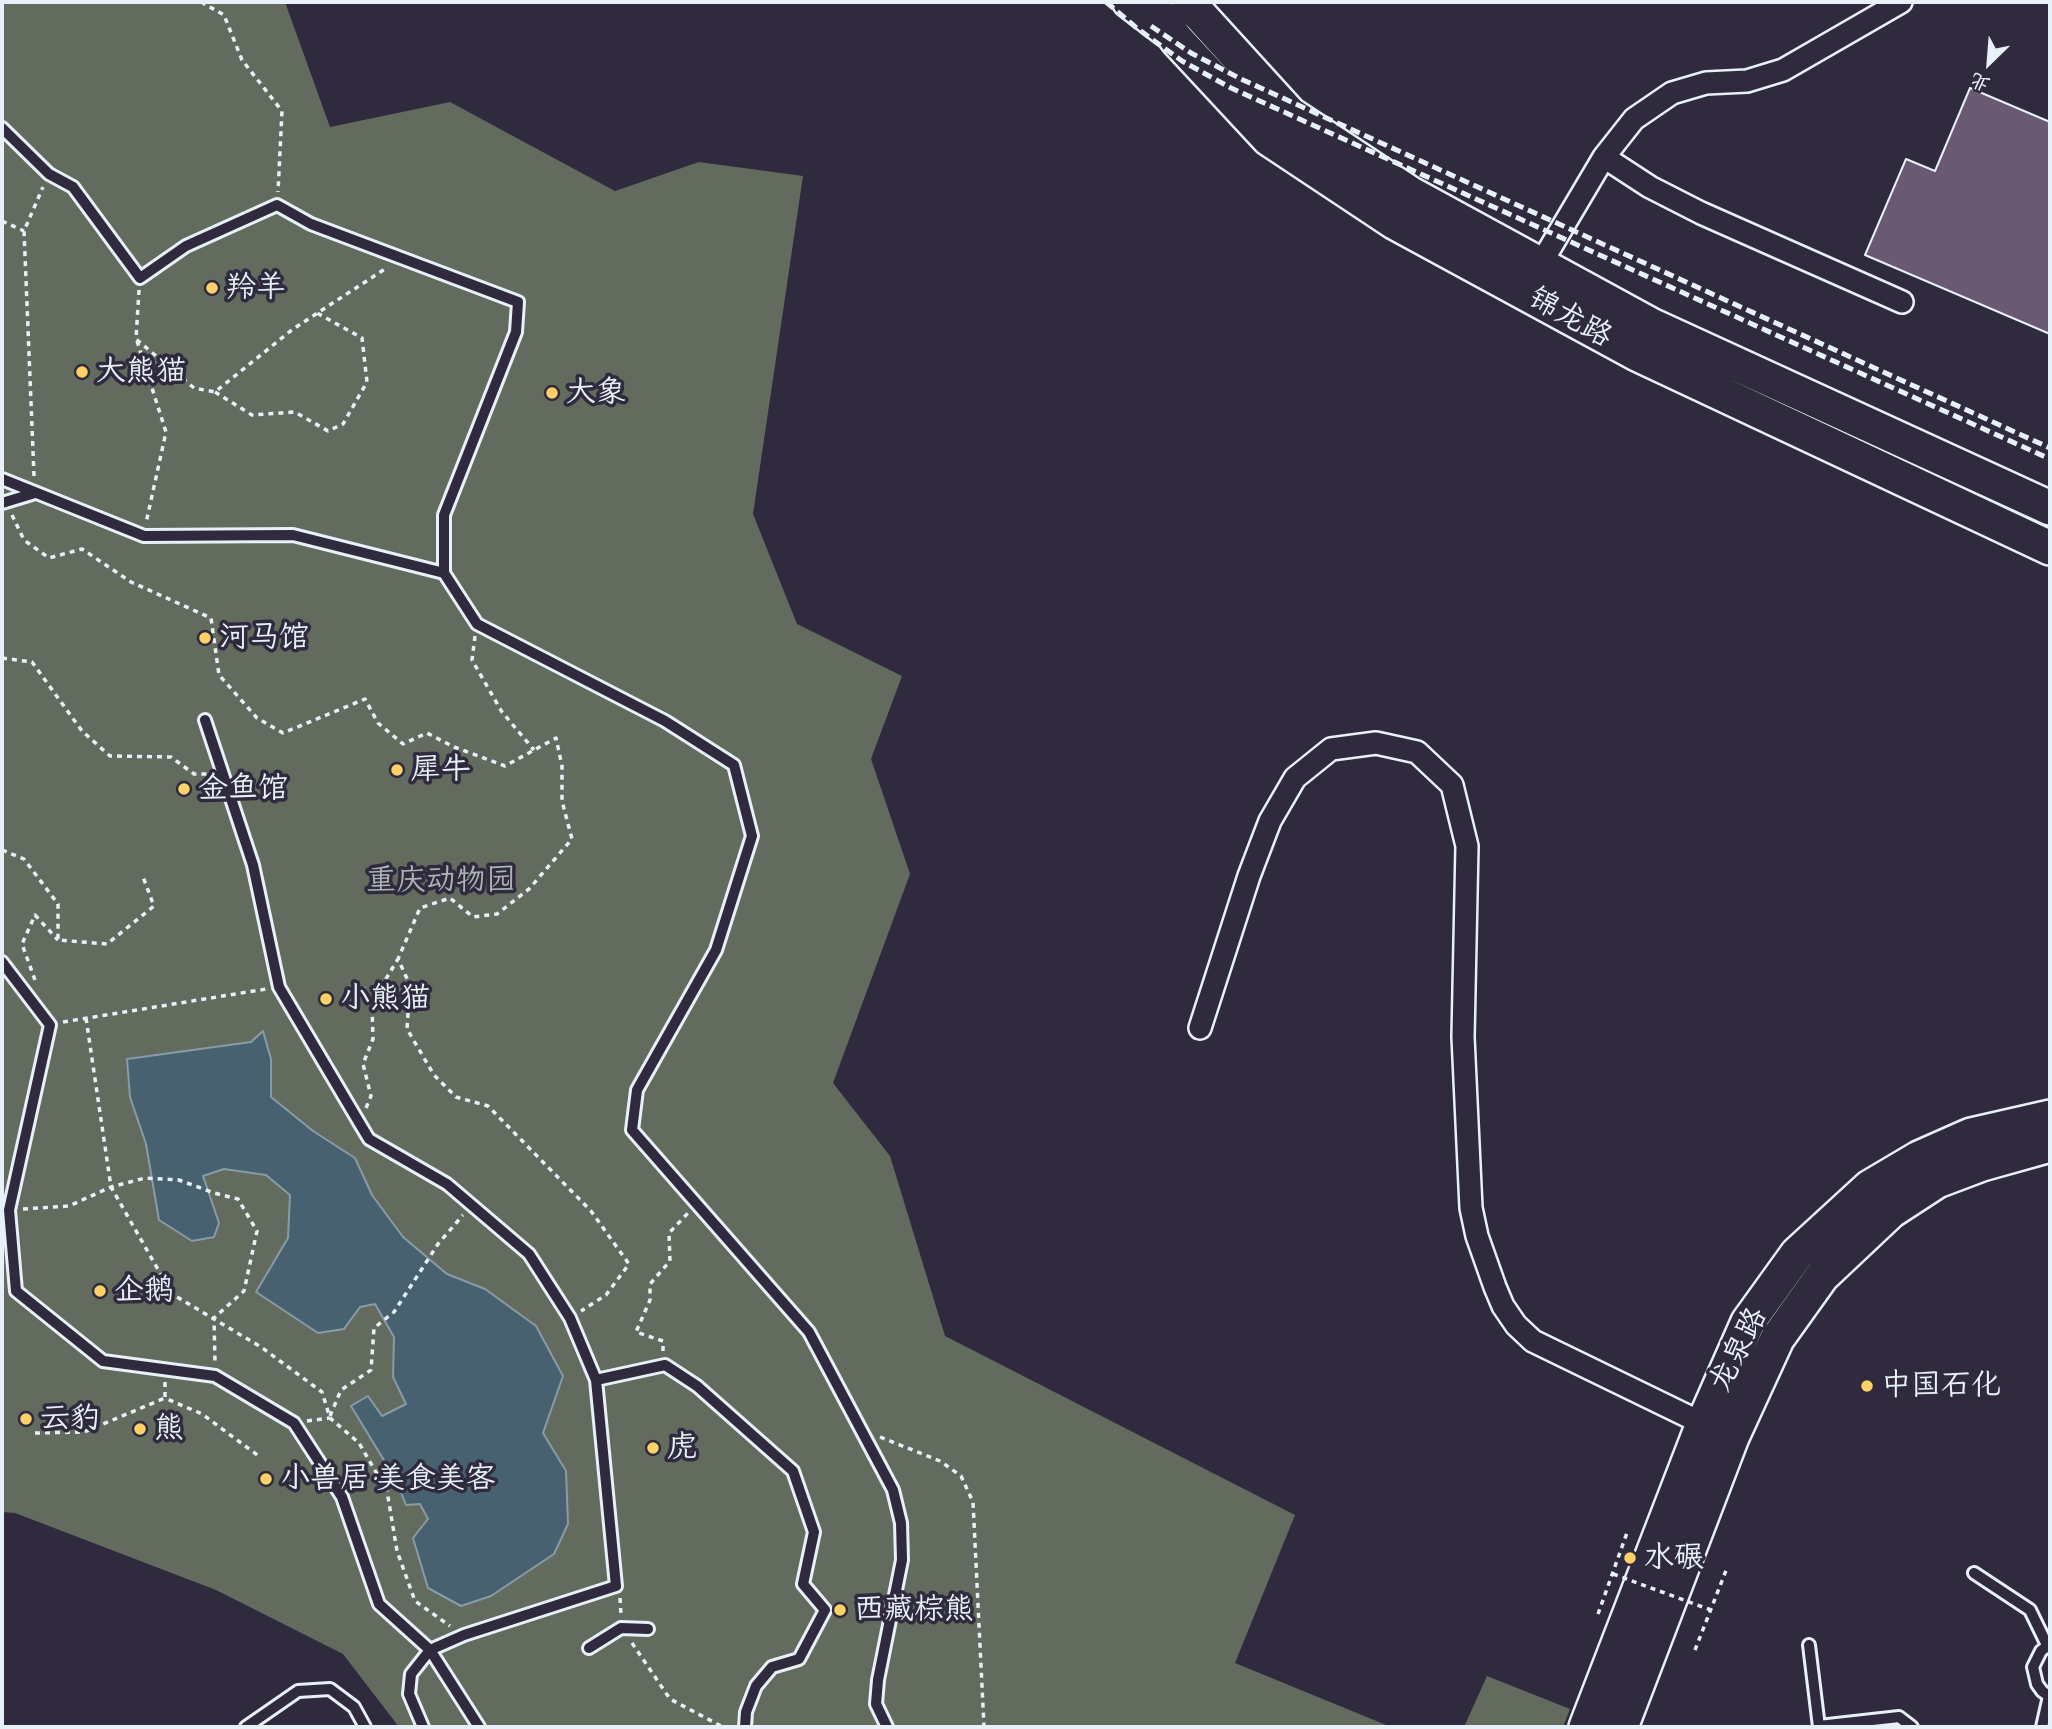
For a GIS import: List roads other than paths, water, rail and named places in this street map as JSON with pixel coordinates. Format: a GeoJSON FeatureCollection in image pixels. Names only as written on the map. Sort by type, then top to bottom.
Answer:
{"type":"FeatureCollection","features":[{"type":"Feature","properties":{"kind":"main road","name":"锦龙路"},"geometry":{"type":"LineString","coordinates":[[1149,2],[1190,16],[1290,114],[1410,194],[1651,326],[2050,508]]}},
{"type":"Feature","properties":{"kind":"main road","name":"锦龙路"},"geometry":{"type":"LineString","coordinates":[[1190,16],[1269,139],[1394,222],[1637,354],[2050,548]]}},
{"type":"Feature","properties":{"kind":"main road","name":"龙泉路"},"geometry":{"type":"LineString","coordinates":[[1621,1727],[1718,1430],[1748,1322],[1797,1254],[1870,1187],[1919,1158],[1971,1135],[2050,1117]]}},
{"type":"Feature","properties":{"kind":"main road","name":"龙泉路"},"geometry":{"type":"LineString","coordinates":[[1586,1727],[1718,1430],[1822,1276],[1891,1211],[1937,1181],[1982,1164],[2050,1144]]}},
{"type":"Feature","properties":{"kind":"street"},"geometry":{"type":"LineString","coordinates":[[1128,2],[1190,16]]}},
{"type":"Feature","properties":{"kind":"street"},"geometry":{"type":"LineString","coordinates":[[1541,265],[1604,157],[1634,119],[1672,93],[1706,83],[1747,80],[1783,70],[1901,2]]}},
{"type":"Feature","properties":{"kind":"street"},"geometry":{"type":"LineString","coordinates":[[1604,157],[1650,187],[1701,213],[1902,302]]}},
{"type":"Feature","properties":{"kind":"street"},"geometry":{"type":"LineString","coordinates":[[1199,1028],[1253,865],[1270,821],[1295,778],[1331,749],[1376,743],[1417,752],[1452,785],[1467,846],[1463,1037],[1471,1208],[1476,1237],[1494,1287],[1516,1325],[1533,1341],[1718,1430]]}},
{"type":"Feature","properties":{"kind":"lane"},"geometry":{"type":"LineString","coordinates":[[2,128],[49,174],[73,187],[140,278],[186,246],[277,205],[311,224],[518,302],[516,332],[444,515],[444,573],[477,624],[665,721],[734,765],[752,836],[716,950],[637,1090],[632,1130],[808,1332],[893,1490],[901,1523],[902,1560],[878,1680],[876,1704],[887,1727]]}},
{"type":"Feature","properties":{"kind":"lane"},"geometry":{"type":"LineString","coordinates":[[2,479],[144,536],[293,534],[444,573]]}},
{"type":"Feature","properties":{"kind":"lane"},"geometry":{"type":"LineString","coordinates":[[2,503],[35,493]]}},
{"type":"Feature","properties":{"kind":"lane"},"geometry":{"type":"LineString","coordinates":[[205,720],[253,865],[279,987],[360,1124],[369,1139],[447,1184],[529,1254],[570,1318],[596,1380],[616,1586],[464,1635],[430,1650],[411,1674],[409,1694],[423,1727]]}},
{"type":"Feature","properties":{"kind":"lane"},"geometry":{"type":"LineString","coordinates":[[2,962],[50,1025],[9,1210],[16,1291],[103,1361],[215,1376],[294,1423],[342,1497],[379,1604],[430,1650],[479,1727]]}},
{"type":"Feature","properties":{"kind":"lane"},"geometry":{"type":"LineString","coordinates":[[596,1380],[664,1364],[697,1386],[793,1471],[814,1532],[803,1584],[825,1610],[799,1659],[772,1667],[757,1686],[746,1712],[745,1727]]}},
{"type":"Feature","properties":{"kind":"lane"},"geometry":{"type":"LineString","coordinates":[[1974,1573],[2030,1610],[2049,1645],[2036,1658],[2033,1667],[2036,1684],[2050,1696],[2042,1727]]}},
{"type":"Feature","properties":{"kind":"lane"},"geometry":{"type":"LineString","coordinates":[[589,1648],[621,1628],[648,1629]]}},
{"type":"Feature","properties":{"kind":"lane"},"geometry":{"type":"LineString","coordinates":[[1809,1645],[1819,1727],[1899,1717],[1912,1727]]}},
{"type":"Feature","properties":{"kind":"lane"},"geometry":{"type":"LineString","coordinates":[[246,1727],[298,1691],[330,1689],[354,1707],[365,1727]]}},
{"type":"Feature","properties":{"kind":"water"},"geometry":{"type":"Polygon","coordinates":[[[263,1031],[271,1059],[271,1097],[313,1131],[355,1158],[372,1195],[403,1237],[447,1274],[485,1289],[536,1326],[563,1376],[543,1433],[566,1471],[568,1524],[554,1554],[491,1596],[461,1606],[428,1588],[413,1538],[428,1519],[420,1504],[406,1505],[396,1480],[351,1406],[368,1396],[382,1416],[406,1404],[393,1377],[394,1337],[375,1304],[360,1307],[344,1329],[318,1333],[256,1292],[288,1238],[290,1195],[266,1175],[224,1169],[203,1176],[219,1223],[214,1237],[192,1241],[159,1220],[146,1144],[130,1097],[127,1059],[251,1042],[263,1031]]]}},
{"type":"Feature","properties":{"kind":"railway"},"geometry":{"type":"LineString","coordinates":[[1106,2],[1182,61],[1231,88],[2050,459]]}},
{"type":"Feature","properties":{"kind":"railway"},"geometry":{"type":"LineString","coordinates":[[1151,26],[1191,53],[1241,79],[2050,448]]}},
{"type":"Feature","properties":{"kind":"place","name":"羚羊"},"geometry":{"type":"Point","coordinates":[212,288]}},
{"type":"Feature","properties":{"kind":"place","name":"大熊猫"},"geometry":{"type":"Point","coordinates":[82,372]}},
{"type":"Feature","properties":{"kind":"place","name":"大象"},"geometry":{"type":"Point","coordinates":[552,393]}},
{"type":"Feature","properties":{"kind":"place","name":"河马馆"},"geometry":{"type":"Point","coordinates":[205,638]}},
{"type":"Feature","properties":{"kind":"place","name":"犀牛"},"geometry":{"type":"Point","coordinates":[397,770]}},
{"type":"Feature","properties":{"kind":"place","name":"金鱼馆"},"geometry":{"type":"Point","coordinates":[184,789]}},
{"type":"Feature","properties":{"kind":"place","name":"小熊猫"},"geometry":{"type":"Point","coordinates":[326,999]}},
{"type":"Feature","properties":{"kind":"place","name":"企鹅"},"geometry":{"type":"Point","coordinates":[100,1291]}},
{"type":"Feature","properties":{"kind":"place","name":"中国石化"},"geometry":{"type":"Point","coordinates":[1867,1386]}},
{"type":"Feature","properties":{"kind":"place","name":"云豹"},"geometry":{"type":"Point","coordinates":[26,1419]}},
{"type":"Feature","properties":{"kind":"place","name":"熊"},"geometry":{"type":"Point","coordinates":[140,1429]}},
{"type":"Feature","properties":{"kind":"place","name":"虎"},"geometry":{"type":"Point","coordinates":[653,1448]}},
{"type":"Feature","properties":{"kind":"place","name":"小兽居·美食美客"},"geometry":{"type":"Point","coordinates":[266,1479]}},
{"type":"Feature","properties":{"kind":"place","name":"水碾"},"geometry":{"type":"Point","coordinates":[1630,1558]}},
{"type":"Feature","properties":{"kind":"place","name":"西藏棕熊"},"geometry":{"type":"Point","coordinates":[840,1610]}},
{"type":"Feature","properties":{"kind":"park label","name":"重庆动物园"},"geometry":{"type":"Point","coordinates":[441,881]}}]}
